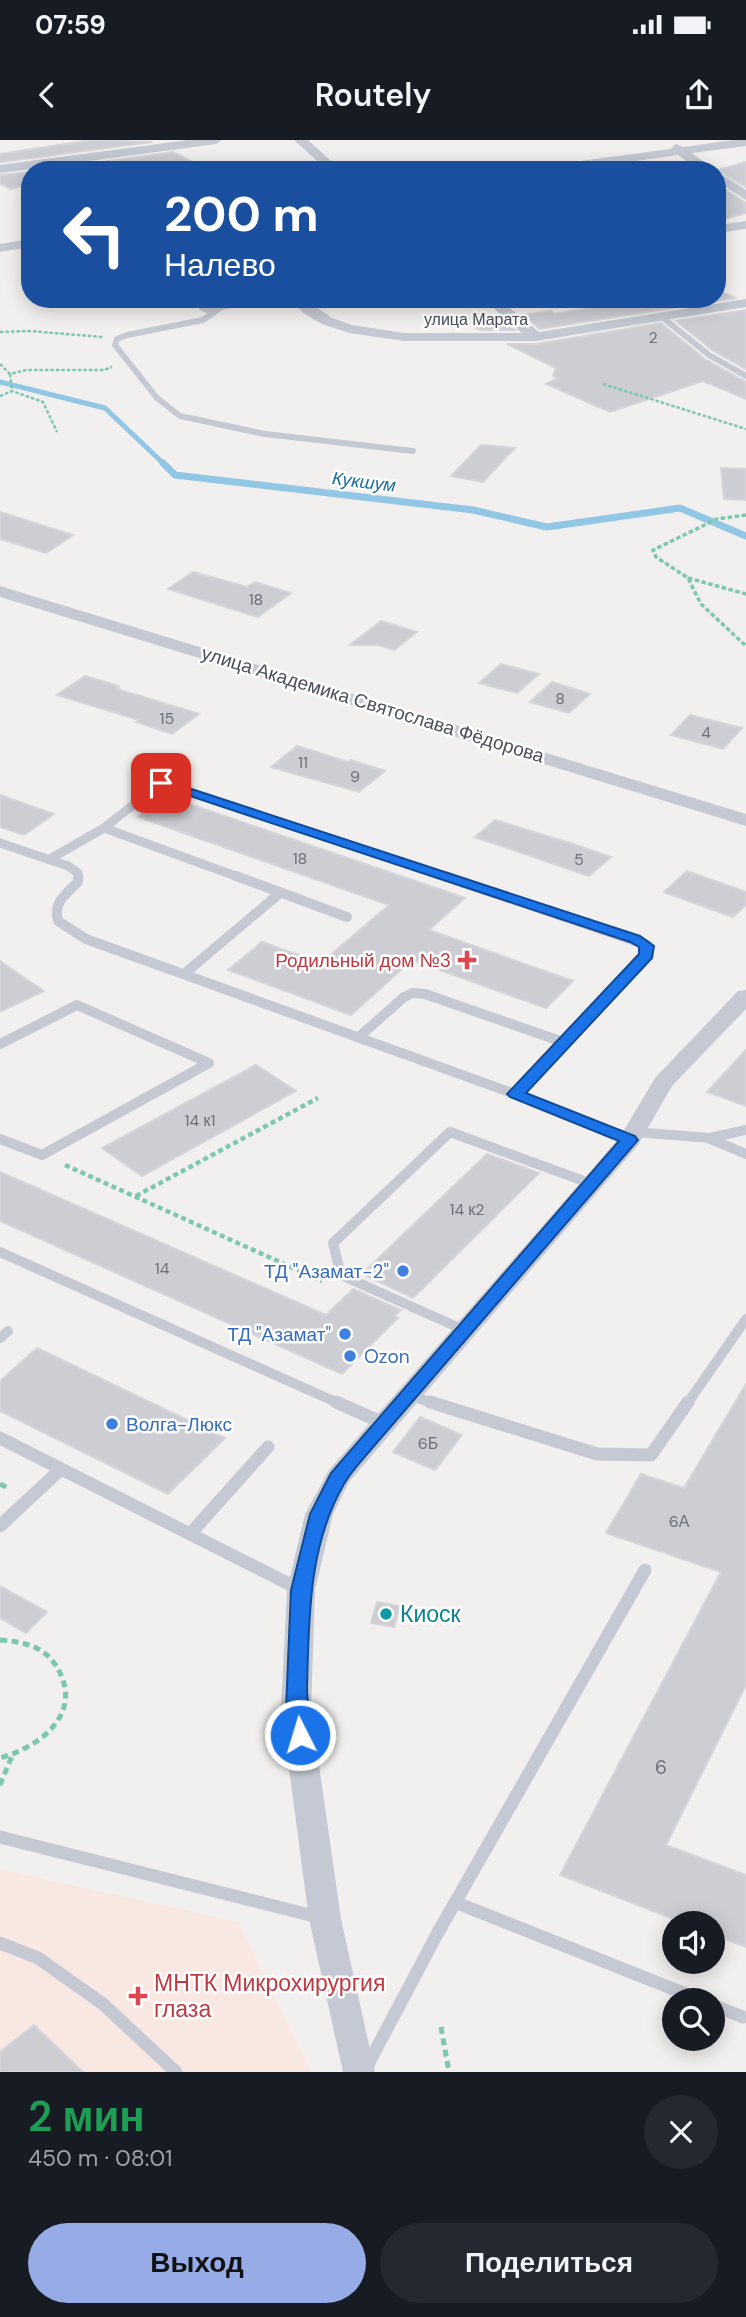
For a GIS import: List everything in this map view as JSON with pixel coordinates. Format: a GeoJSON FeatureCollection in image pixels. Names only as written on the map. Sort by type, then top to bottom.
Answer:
{"type":"FeatureCollection","features":[{"type":"Feature","properties":{"kind":"street"},"geometry":{"type":"LineString","coordinates":[[60,161],[216,140]]}},
{"type":"Feature","properties":{"kind":"street"},"geometry":{"type":"LineString","coordinates":[[300,140],[324,161]]}},
{"type":"Feature","properties":{"kind":"street"},"geometry":{"type":"LineString","coordinates":[[664,140],[696,161]]}},
{"type":"Feature","properties":{"kind":"street"},"geometry":{"type":"LineString","coordinates":[[609,161],[746,142]]}},
{"type":"Feature","properties":{"kind":"street"},"geometry":{"type":"LineString","coordinates":[[0,169],[21,166]]}},
{"type":"Feature","properties":{"kind":"street"},"geometry":{"type":"LineString","coordinates":[[726,182],[746,196]]}},
{"type":"Feature","properties":{"kind":"street"},"geometry":{"type":"LineString","coordinates":[[726,228],[746,225]]}},
{"type":"Feature","properties":{"kind":"street"},"geometry":{"type":"LineString","coordinates":[[0,248],[21,244]]}},
{"type":"Feature","properties":{"kind":"street","name":"улица Марата"},"geometry":{"type":"LineString","coordinates":[[726,306],[746,303]]}},
{"type":"Feature","properties":{"kind":"street"},"geometry":{"type":"LineString","coordinates":[[206,309],[211,308]]}},
{"type":"Feature","properties":{"kind":"street","name":"улица Марата"},"geometry":{"type":"LineString","coordinates":[[307,308],[327,321],[349,329],[386,335],[536,337],[716,308]]}},
{"type":"Feature","properties":{"kind":"street"},"geometry":{"type":"LineString","coordinates":[[501,308],[536,337]]}},
{"type":"Feature","properties":{"kind":"street","name":"улица Академика Святослава Фёдорова"},"geometry":{"type":"LineString","coordinates":[[0,591],[746,820]]}},
{"type":"Feature","properties":{"kind":"street"},"geometry":{"type":"LineString","coordinates":[[361,2072],[325,1919],[296,1709],[301,1590],[319,1514],[338,1478],[383,1423],[632,1136],[663,1083],[746,996]]}},
{"type":"Feature","properties":{"kind":"lane"},"geometry":{"type":"LineString","coordinates":[[221,308],[203,320],[127,335],[117,339],[115,345],[157,398],[180,416],[265,434],[412,451]]}},
{"type":"Feature","properties":{"kind":"lane"},"geometry":{"type":"LineString","coordinates":[[662,317],[709,355],[746,376]]}},
{"type":"Feature","properties":{"kind":"lane"},"geometry":{"type":"LineString","coordinates":[[50,859],[104,828],[161,783],[635,939],[647,946],[646,954],[515,1094]]}},
{"type":"Feature","properties":{"kind":"lane"},"geometry":{"type":"LineString","coordinates":[[104,828],[347,917]]}},
{"type":"Feature","properties":{"kind":"lane"},"geometry":{"type":"LineString","coordinates":[[0,843],[50,859],[78,873],[78,882],[58,901],[55,910],[58,921],[86,939],[632,1136],[710,1139],[746,1130]]}},
{"type":"Feature","properties":{"kind":"lane"},"geometry":{"type":"LineString","coordinates":[[184,974],[280,893]]}},
{"type":"Feature","properties":{"kind":"lane"},"geometry":{"type":"LineString","coordinates":[[359,1037],[404,997],[413,993],[425,994],[563,1042]]}},
{"type":"Feature","properties":{"kind":"lane"},"geometry":{"type":"LineString","coordinates":[[0,1044],[77,1005],[209,1063],[42,1155],[0,1139]]}},
{"type":"Feature","properties":{"kind":"lane"},"geometry":{"type":"LineString","coordinates":[[464,1330],[341,1275],[333,1243],[450,1132],[592,1184]]}},
{"type":"Feature","properties":{"kind":"lane"},"geometry":{"type":"LineString","coordinates":[[710,1139],[746,1154]]}},
{"type":"Feature","properties":{"kind":"lane"},"geometry":{"type":"LineString","coordinates":[[0,1252],[383,1423]]}},
{"type":"Feature","properties":{"kind":"lane"},"geometry":{"type":"LineString","coordinates":[[408,1395],[597,1454],[650,1455],[746,1319]]}},
{"type":"Feature","properties":{"kind":"lane"},"geometry":{"type":"LineString","coordinates":[[0,1438],[301,1590]]}},
{"type":"Feature","properties":{"kind":"lane"},"geometry":{"type":"LineString","coordinates":[[190,1534],[268,1447]]}},
{"type":"Feature","properties":{"kind":"lane"},"geometry":{"type":"LineString","coordinates":[[0,1526],[61,1469]]}},
{"type":"Feature","properties":{"kind":"lane"},"geometry":{"type":"LineString","coordinates":[[361,2072],[645,1570]]}},
{"type":"Feature","properties":{"kind":"lane"},"geometry":{"type":"LineString","coordinates":[[0,1837],[325,1919]]}},
{"type":"Feature","properties":{"kind":"lane"},"geometry":{"type":"LineString","coordinates":[[457,1903],[671,1988]]}},
{"type":"Feature","properties":{"kind":"lane"},"geometry":{"type":"LineString","coordinates":[[0,1943],[38,1958],[103,2004],[176,2072]]}},
{"type":"Feature","properties":{"kind":"lane"},"geometry":{"type":"LineString","coordinates":[[725,2010],[743,2017]]}},
{"type":"Feature","properties":{"kind":"path"},"geometry":{"type":"LineString","coordinates":[[0,332],[29,331],[117,339]]}},
{"type":"Feature","properties":{"kind":"path"},"geometry":{"type":"LineString","coordinates":[[10,374],[26,370],[104,370],[118,365],[123,356]]}},
{"type":"Feature","properties":{"kind":"path"},"geometry":{"type":"LineString","coordinates":[[0,364],[10,374],[12,391]]}},
{"type":"Feature","properties":{"kind":"path"},"geometry":{"type":"LineString","coordinates":[[603,384],[746,429]]}},
{"type":"Feature","properties":{"kind":"path"},"geometry":{"type":"LineString","coordinates":[[0,397],[12,391],[43,402],[57,432]]}},
{"type":"Feature","properties":{"kind":"path"},"geometry":{"type":"LineString","coordinates":[[746,515],[717,519],[653,550],[656,557],[688,578],[746,594]]}},
{"type":"Feature","properties":{"kind":"path"},"geometry":{"type":"LineString","coordinates":[[688,578],[701,604],[746,646]]}},
{"type":"Feature","properties":{"kind":"path"},"geometry":{"type":"LineString","coordinates":[[135,1197],[318,1098]]}},
{"type":"Feature","properties":{"kind":"path"},"geometry":{"type":"LineString","coordinates":[[42,1155],[322,1281],[341,1275]]}},
{"type":"Feature","properties":{"kind":"path"},"geometry":{"type":"LineString","coordinates":[[0,1640],[20,1642],[48,1654],[64,1677],[68,1699],[59,1722],[39,1742],[12,1756],[0,1758]]}},
{"type":"Feature","properties":{"kind":"path"},"geometry":{"type":"LineString","coordinates":[[0,1785],[12,1756]]}},
{"type":"Feature","properties":{"kind":"path"},"geometry":{"type":"LineString","coordinates":[[440,2026],[449,2072]]}},
{"type":"Feature","properties":{"kind":"shaded area","name":"МНТК Микрохирургия глаза"},"geometry":{"type":"Polygon","coordinates":[[[0,1869],[238,1922],[312,2072],[0,2072],[0,1869]]]}},
{"type":"Feature","properties":{"kind":"building"},"geometry":{"type":"Polygon","coordinates":[[[91,140],[152,142],[0,162],[0,154],[91,140]]]}},
{"type":"Feature","properties":{"kind":"building"},"geometry":{"type":"Polygon","coordinates":[[[173,152],[190,161],[108,161],[173,152]]]}},
{"type":"Feature","properties":{"kind":"building"},"geometry":{"type":"Polygon","coordinates":[[[746,162],[746,187],[726,175],[726,168],[746,162]]]}},
{"type":"Feature","properties":{"kind":"building"},"geometry":{"type":"Polygon","coordinates":[[[21,173],[21,186],[10,189],[0,184],[0,175],[21,173]]]}},
{"type":"Feature","properties":{"kind":"building"},"geometry":{"type":"Polygon","coordinates":[[[726,190],[746,203],[746,213],[726,219],[726,190]]]}},
{"type":"Feature","properties":{"kind":"building"},"geometry":{"type":"Polygon","coordinates":[[[592,308],[672,308],[540,329],[523,315],[551,311],[554,314],[592,308]]]}},
{"type":"Feature","properties":{"kind":"building"},"geometry":{"type":"Polygon","coordinates":[[[746,310],[746,369],[712,350],[676,321],[746,310]]]}},
{"type":"Feature","properties":{"kind":"building"},"geometry":{"type":"Polygon","coordinates":[[[502,319],[515,330],[481,330],[468,324],[502,319]]]}},
{"type":"Feature","properties":{"kind":"building"},"geometry":{"type":"Polygon","coordinates":[[[661,323],[706,360],[746,382],[746,399],[703,381],[610,412],[546,384],[557,378],[553,376],[556,368],[507,344],[536,344],[661,323]]]}},
{"type":"Feature","properties":{"kind":"building"},"geometry":{"type":"Polygon","coordinates":[[[481,445],[515,448],[483,482],[451,476],[481,445]]]}},
{"type":"Feature","properties":{"kind":"building"},"geometry":{"type":"Polygon","coordinates":[[[721,468],[746,469],[746,500],[724,499],[721,468]]]}},
{"type":"Feature","properties":{"kind":"building"},"geometry":{"type":"Polygon","coordinates":[[[0,512],[73,535],[46,553],[0,539],[0,512]]]}},
{"type":"Feature","properties":{"kind":"building"},"geometry":{"type":"Polygon","coordinates":[[[193,572],[247,587],[255,582],[291,593],[258,617],[168,589],[193,572]]]}},
{"type":"Feature","properties":{"kind":"building"},"geometry":{"type":"Polygon","coordinates":[[[381,621],[417,632],[394,650],[379,645],[350,645],[381,621]]]}},
{"type":"Feature","properties":{"kind":"building"},"geometry":{"type":"Polygon","coordinates":[[[501,664],[539,674],[517,693],[479,683],[501,664]]]}},
{"type":"Feature","properties":{"kind":"building"},"geometry":{"type":"Polygon","coordinates":[[[85,676],[119,686],[117,689],[199,714],[172,734],[136,722],[139,720],[57,695],[85,676]]]}},
{"type":"Feature","properties":{"kind":"building"},"geometry":{"type":"Polygon","coordinates":[[[552,682],[590,694],[569,713],[530,702],[552,682]]]}},
{"type":"Feature","properties":{"kind":"building"},"geometry":{"type":"Polygon","coordinates":[[[690,715],[742,728],[723,749],[671,735],[690,715]]]}},
{"type":"Feature","properties":{"kind":"building"},"geometry":{"type":"Polygon","coordinates":[[[297,746],[385,771],[359,792],[271,767],[297,746]]]}},
{"type":"Feature","properties":{"kind":"building"},"geometry":{"type":"Polygon","coordinates":[[[0,795],[54,814],[24,835],[0,827],[0,795]]]}},
{"type":"Feature","properties":{"kind":"building"},"geometry":{"type":"Polygon","coordinates":[[[166,796],[465,898],[429,930],[573,981],[546,1008],[412,960],[351,1015],[228,970],[262,942],[321,963],[389,905],[138,817],[166,796]]]}},
{"type":"Feature","properties":{"kind":"building"},"geometry":{"type":"Polygon","coordinates":[[[495,820],[611,857],[589,876],[475,837],[495,820]]]}},
{"type":"Feature","properties":{"kind":"building"},"geometry":{"type":"Polygon","coordinates":[[[687,871],[746,892],[746,905],[733,917],[664,892],[687,871]]]}},
{"type":"Feature","properties":{"kind":"building"},"geometry":{"type":"Polygon","coordinates":[[[0,961],[44,991],[0,1012],[0,961]]]}},
{"type":"Feature","properties":{"kind":"building"},"geometry":{"type":"Polygon","coordinates":[[[746,1050],[746,1106],[707,1092],[746,1050]]]}},
{"type":"Feature","properties":{"kind":"building"},"geometry":{"type":"Polygon","coordinates":[[[256,1065],[296,1091],[142,1176],[102,1148],[256,1065]]]}},
{"type":"Feature","properties":{"kind":"building"},"geometry":{"type":"Polygon","coordinates":[[[487,1154],[539,1173],[413,1298],[362,1274],[487,1154]]]}},
{"type":"Feature","properties":{"kind":"building"},"geometry":{"type":"Polygon","coordinates":[[[0,1172],[326,1315],[353,1289],[401,1310],[394,1316],[398,1318],[342,1374],[0,1221],[0,1172]]]}},
{"type":"Feature","properties":{"kind":"building","name":"Волга-Люкс"},"geometry":{"type":"Polygon","coordinates":[[[37,1348],[225,1438],[168,1494],[0,1411],[0,1381],[37,1348]]]}},
{"type":"Feature","properties":{"kind":"building"},"geometry":{"type":"Polygon","coordinates":[[[746,1384],[746,1685],[666,1845],[746,1875],[746,1947],[725,1939],[725,1911],[662,1911],[662,1914],[560,1875],[721,1572],[606,1533],[641,1474],[684,1488],[746,1384]]]}},
{"type":"Feature","properties":{"kind":"building"},"geometry":{"type":"Polygon","coordinates":[[[420,1417],[462,1435],[435,1470],[393,1452],[420,1417]]]}},
{"type":"Feature","properties":{"kind":"building"},"geometry":{"type":"Polygon","coordinates":[[[0,1586],[47,1612],[26,1633],[0,1618],[0,1586]]]}},
{"type":"Feature","properties":{"kind":"building","name":"Киоск"},"geometry":{"type":"Polygon","coordinates":[[[377,1602],[400,1606],[394,1627],[371,1623],[377,1602]]]}},
{"type":"Feature","properties":{"kind":"building"},"geometry":{"type":"Polygon","coordinates":[[[34,2025],[83,2072],[0,2072],[0,2052],[34,2025]]]}},
{"type":"Feature","properties":{"kind":"waterway","name":"Кукшум"},"geometry":{"type":"LineString","coordinates":[[0,382],[105,408],[165,465]]}},
{"type":"Feature","properties":{"kind":"waterway","name":"Кукшум"},"geometry":{"type":"LineString","coordinates":[[165,465],[175,475],[473,510],[547,527],[680,508],[746,536]]}},
{"type":"Feature","properties":{"kind":"place","name":"Родильный дом №3"},"geometry":{"type":"Point","coordinates":[467,960]}},
{"type":"Feature","properties":{"kind":"place","name":"ТД \"Азамат-2\""},"geometry":{"type":"Point","coordinates":[403,1271]}},
{"type":"Feature","properties":{"kind":"place","name":"ТД \"Азамат\""},"geometry":{"type":"Point","coordinates":[345,1334]}},
{"type":"Feature","properties":{"kind":"place","name":"Ozon"},"geometry":{"type":"Point","coordinates":[350,1356]}},
{"type":"Feature","properties":{"kind":"place","name":"Волга-Люкс"},"geometry":{"type":"Point","coordinates":[112,1424]}},
{"type":"Feature","properties":{"kind":"place","name":"Киоск"},"geometry":{"type":"Point","coordinates":[386,1614]}},
{"type":"Feature","properties":{"kind":"place","name":"МНТК Микрохирургия глаза"},"geometry":{"type":"Point","coordinates":[138,1996]}},
{"type":"Feature","properties":{"kind":"route"},"geometry":{"type":"LineString","coordinates":[[161,783],[635,939],[647,946],[646,954],[515,1094],[630,1140],[368,1441],[338,1478],[319,1514],[301,1590],[296,1709],[300,1735]]}}]}
